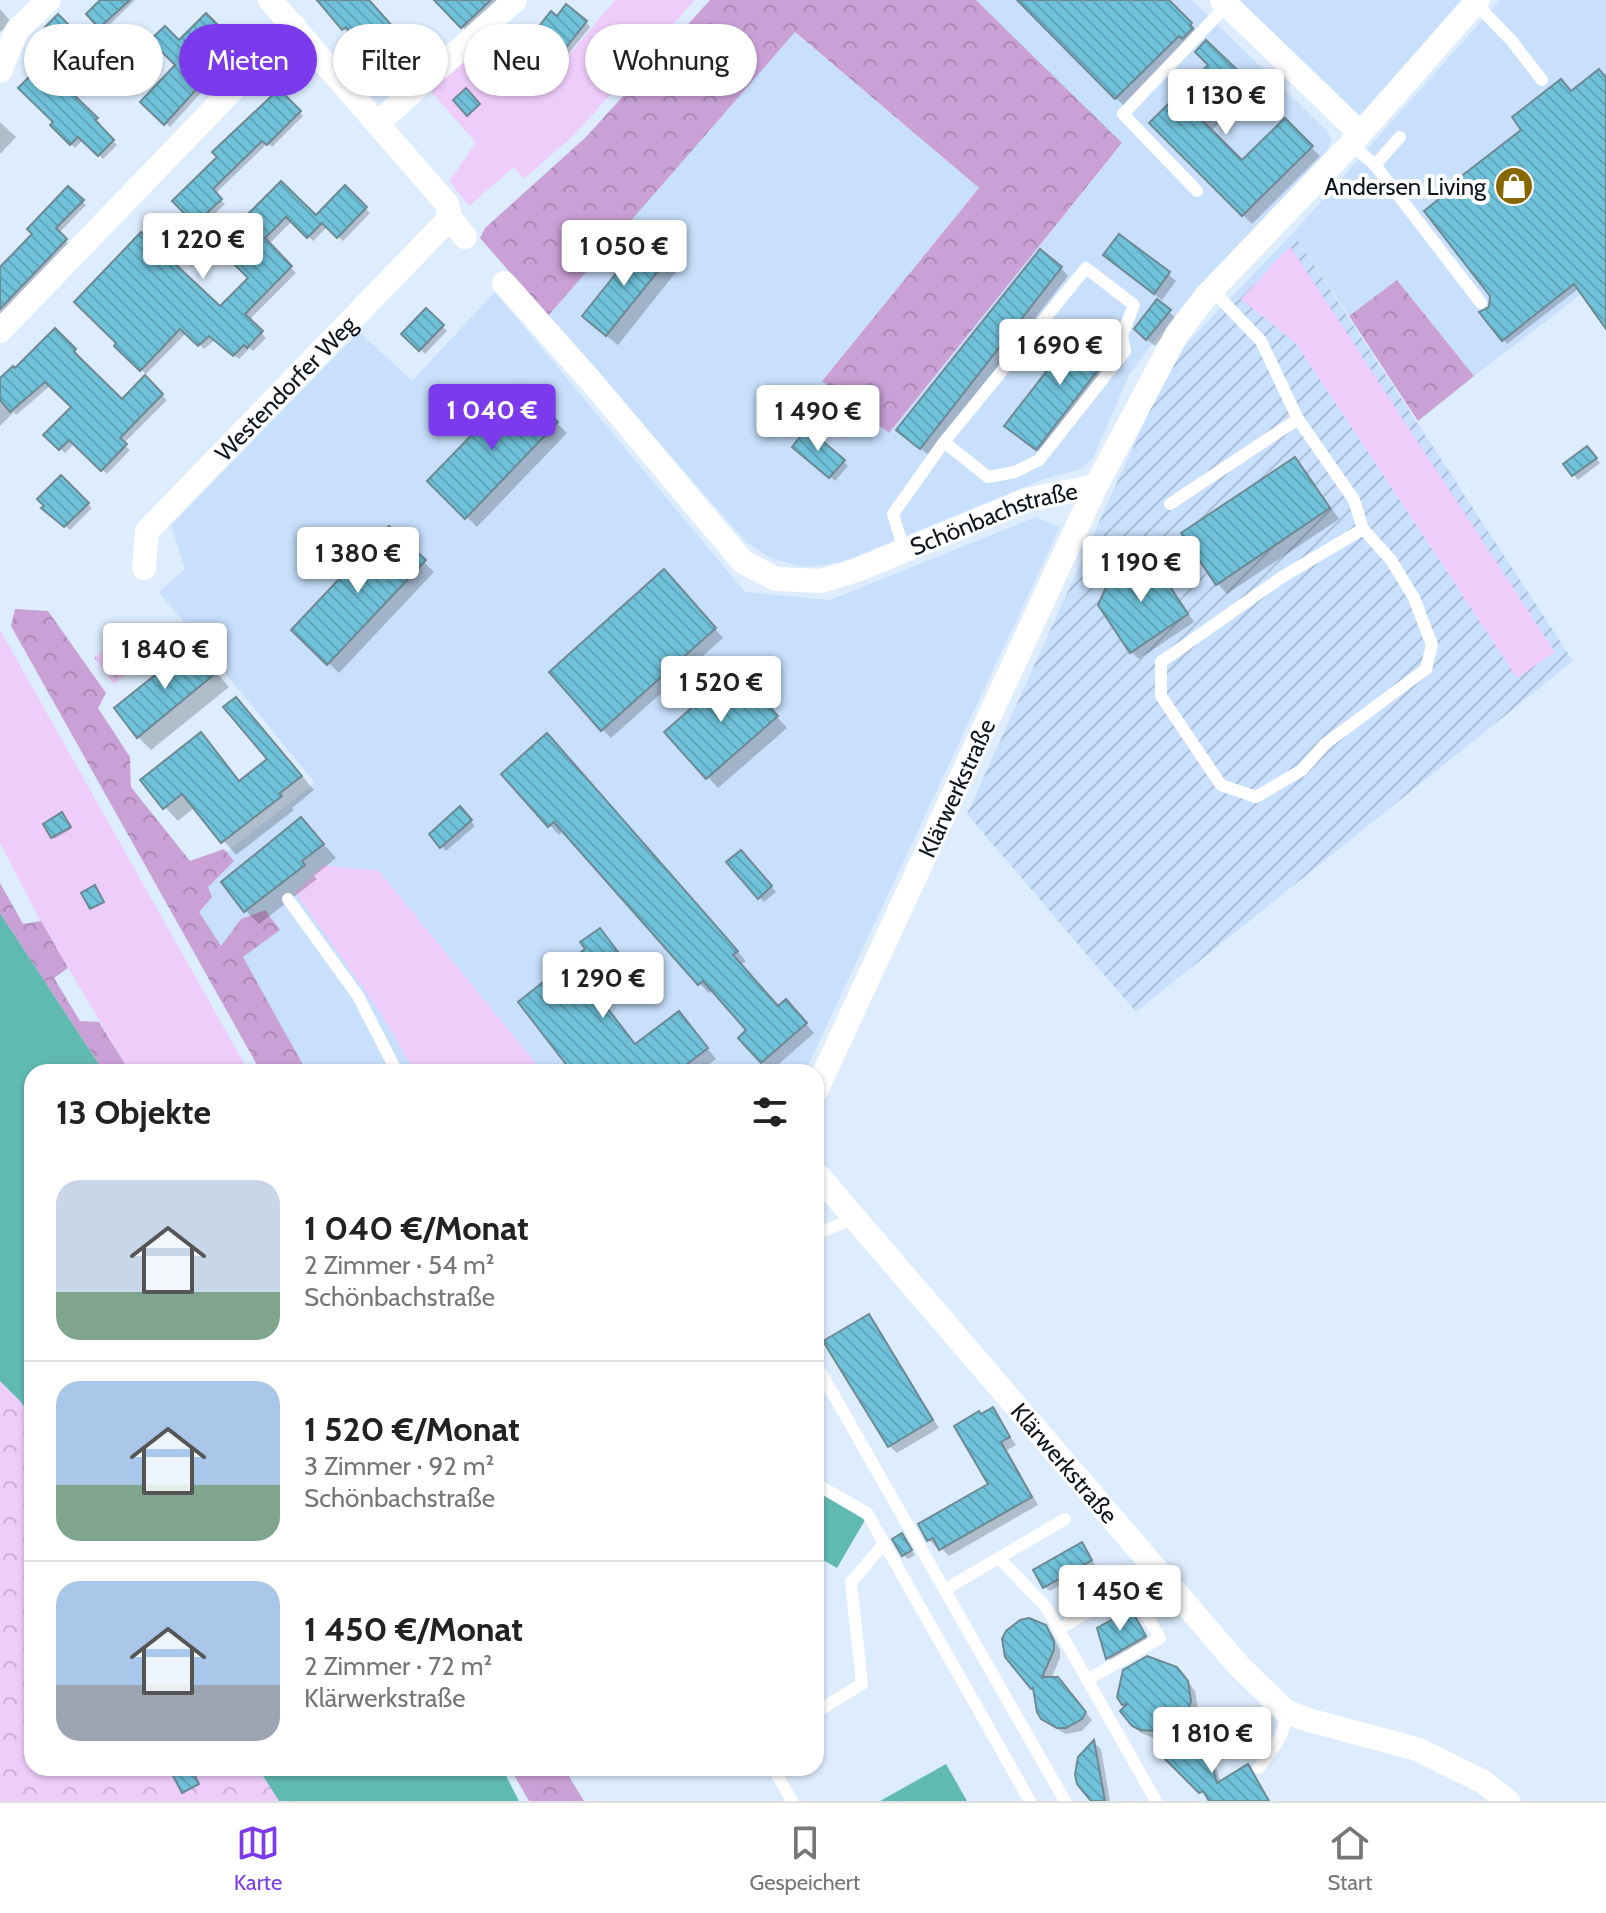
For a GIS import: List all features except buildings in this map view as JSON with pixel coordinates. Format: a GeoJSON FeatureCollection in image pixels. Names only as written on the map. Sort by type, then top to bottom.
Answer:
{"type":"FeatureCollection","features":[{"type":"Feature","properties":{"kind":"street"},"geometry":{"type":"LineString","coordinates":[[0,71],[17,30],[49,0]]}},
{"type":"Feature","properties":{"kind":"street"},"geometry":{"type":"LineString","coordinates":[[270,0],[292,24]]}},
{"type":"Feature","properties":{"kind":"street"},"geometry":{"type":"LineString","coordinates":[[317,52],[379,122],[515,0]]}},
{"type":"Feature","properties":{"kind":"street","name":"Schönbachstraße"},"geometry":{"type":"LineString","coordinates":[[504,283],[743,562],[776,579],[821,581],[857,570],[1027,500],[1096,486],[1177,334],[1212,290],[1355,139],[1476,2]]}},
{"type":"Feature","properties":{"kind":"street"},"geometry":{"type":"LineString","coordinates":[[1233,4],[1355,139]]}},
{"type":"Feature","properties":{"kind":"street"},"geometry":{"type":"LineString","coordinates":[[0,331],[227,96]]}},
{"type":"Feature","properties":{"kind":"street","name":"Westendorfer Weg"},"geometry":{"type":"LineString","coordinates":[[144,568],[147,531],[458,228],[447,204],[379,122]]}},
{"type":"Feature","properties":{"kind":"street","name":"Klärwerkstraße"},"geometry":{"type":"LineString","coordinates":[[824,1074],[1096,486]]}},
{"type":"Feature","properties":{"kind":"street","name":"Klärwerkstraße"},"geometry":{"type":"LineString","coordinates":[[824,1182],[1239,1666],[1285,1711],[1417,1749],[1482,1781],[1508,1801]]}},
{"type":"Feature","properties":{"kind":"lane"},"geometry":{"type":"LineString","coordinates":[[1476,2],[1542,80]]}},
{"type":"Feature","properties":{"kind":"lane"},"geometry":{"type":"LineString","coordinates":[[1197,191],[1123,114],[1233,4]]}},
{"type":"Feature","properties":{"kind":"lane"},"geometry":{"type":"LineString","coordinates":[[1375,165],[1400,137]]}},
{"type":"Feature","properties":{"kind":"lane"},"geometry":{"type":"LineString","coordinates":[[1355,139],[1481,303]]}},
{"type":"Feature","properties":{"kind":"lane"},"geometry":{"type":"LineString","coordinates":[[904,550],[893,514],[944,442],[1086,268],[1134,305],[1122,335],[1125,351],[1039,460],[1015,472],[988,477],[944,442]]}},
{"type":"Feature","properties":{"kind":"lane"},"geometry":{"type":"LineString","coordinates":[[1212,290],[1261,341],[1298,419],[1354,500],[1363,529],[1391,560],[1414,598],[1432,645],[1426,669],[1325,744],[1302,770],[1256,797],[1221,785],[1161,696],[1161,662],[1282,577],[1363,529]]}},
{"type":"Feature","properties":{"kind":"lane"},"geometry":{"type":"LineString","coordinates":[[1170,504],[1298,419]]}},
{"type":"Feature","properties":{"kind":"lane"},"geometry":{"type":"LineString","coordinates":[[288,899],[358,996],[393,1064]]}},
{"type":"Feature","properties":{"kind":"lane"},"geometry":{"type":"LineString","coordinates":[[824,1231],[855,1218]]}},
{"type":"Feature","properties":{"kind":"lane"},"geometry":{"type":"LineString","coordinates":[[824,1378],[1065,1801]]}},
{"type":"Feature","properties":{"kind":"lane"},"geometry":{"type":"LineString","coordinates":[[824,1489],[867,1513],[1030,1801]]}},
{"type":"Feature","properties":{"kind":"lane"},"geometry":{"type":"LineString","coordinates":[[946,1589],[1065,1519]]}},
{"type":"Feature","properties":{"kind":"lane"},"geometry":{"type":"LineString","coordinates":[[824,1707],[862,1684],[851,1582],[883,1545]]}},
{"type":"Feature","properties":{"kind":"lane"},"geometry":{"type":"LineString","coordinates":[[999,1558],[1036,1595],[1059,1629],[1156,1801]]}},
{"type":"Feature","properties":{"kind":"lane"},"geometry":{"type":"LineString","coordinates":[[1059,1629],[1119,1594],[1136,1598],[1160,1638],[1087,1680]]}},
{"type":"Feature","properties":{"kind":"lane"},"geometry":{"type":"LineString","coordinates":[[1259,1768],[1283,1732],[1285,1711]]}},
{"type":"Feature","properties":{"kind":"lane"},"geometry":{"type":"LineString","coordinates":[[778,1776],[792,1801]]}},
{"type":"Feature","properties":{"kind":"shaded area"},"geometry":{"type":"Polygon","coordinates":[[[976,0],[1192,0],[1327,131],[1332,140],[1326,152],[1197,289],[1159,335],[1129,375],[1093,458],[1080,469],[1044,479],[842,562],[805,567],[772,559],[746,542],[548,316],[739,96],[757,96],[757,75],[794,32],[979,188],[822,380],[889,433],[1122,144],[976,0]]]}},
{"type":"Feature","properties":{"kind":"shaded area"},"geometry":{"type":"Polygon","coordinates":[[[1232,0],[1461,0],[1360,117],[1232,0]]]}},
{"type":"Feature","properties":{"kind":"shaded area"},"geometry":{"type":"Polygon","coordinates":[[[1500,0],[1606,0],[1606,275],[1474,376],[1398,281],[1349,316],[1293,233],[1500,0]]]}},
{"type":"Feature","properties":{"kind":"shaded area"},"geometry":{"type":"Polygon","coordinates":[[[1293,233],[1573,661],[1136,1012],[967,814],[1167,372],[1186,344],[1293,233]]]}},
{"type":"Feature","properties":{"kind":"shaded area"},"geometry":{"type":"Polygon","coordinates":[[[495,292],[745,592],[830,600],[1036,517],[1060,527],[809,1064],[281,1064],[173,894],[315,783],[159,592],[185,569],[171,525],[359,332],[412,381],[495,292]]]}},
{"type":"Feature","properties":{"kind":"shaded area"},"geometry":{"type":"Polygon","coordinates":[[[0,913],[99,1064],[24,1064],[24,1407],[0,1381],[0,913]]]}},
{"type":"Feature","properties":{"kind":"shaded area"},"geometry":{"type":"Polygon","coordinates":[[[824,1496],[865,1520],[837,1568],[824,1561],[824,1496]]]}},
{"type":"Feature","properties":{"kind":"shaded area"},"geometry":{"type":"Polygon","coordinates":[[[946,1764],[967,1801],[880,1801],[946,1764]]]}},
{"type":"Feature","properties":{"kind":"shaded area"},"geometry":{"type":"Polygon","coordinates":[[[263,1776],[506,1776],[519,1801],[279,1801],[263,1776]]]}},
{"type":"Feature","properties":{"kind":"green space"},"geometry":{"type":"Polygon","coordinates":[[[615,0],[695,0],[674,24],[595,24],[615,0]]]}},
{"type":"Feature","properties":{"kind":"green space"},"geometry":{"type":"Polygon","coordinates":[[[710,0],[976,0],[1122,143],[889,433],[822,381],[979,188],[795,32],[757,76],[757,24],[688,24],[710,0]]]}},
{"type":"Feature","properties":{"kind":"green space"},"geometry":{"type":"Polygon","coordinates":[[[585,36],[585,96],[609,96],[575,134],[524,179],[514,167],[469,206],[449,181],[476,143],[435,96],[448,96],[448,72],[464,57],[464,96],[569,96],[569,55],[585,36]]]}},
{"type":"Feature","properties":{"kind":"green space"},"geometry":{"type":"Polygon","coordinates":[[[623,96],[739,96],[548,316],[480,238],[485,228],[586,137],[623,96]]]}},
{"type":"Feature","properties":{"kind":"green space"},"geometry":{"type":"Polygon","coordinates":[[[1290,246],[1555,652],[1517,678],[1296,343],[1241,299],[1290,246]]]}},
{"type":"Feature","properties":{"kind":"green space"},"geometry":{"type":"Polygon","coordinates":[[[1397,280],[1474,376],[1418,421],[1349,316],[1397,280]]]}},
{"type":"Feature","properties":{"kind":"green space"},"geometry":{"type":"Polygon","coordinates":[[[15,609],[48,611],[106,693],[98,708],[130,757],[131,787],[190,861],[224,849],[234,861],[208,887],[212,897],[199,912],[221,946],[241,919],[265,910],[280,930],[243,957],[303,1064],[257,1064],[11,626],[15,609]]]}},
{"type":"Feature","properties":{"kind":"green space"},"geometry":{"type":"Polygon","coordinates":[[[0,630],[244,1064],[125,1064],[41,922],[0,843],[0,630]]]}},
{"type":"Feature","properties":{"kind":"green space"},"geometry":{"type":"Polygon","coordinates":[[[123,636],[143,662],[114,684],[94,658],[123,636]]]}},
{"type":"Feature","properties":{"kind":"green space"},"geometry":{"type":"Polygon","coordinates":[[[323,865],[379,871],[536,1064],[410,1064],[380,1012],[295,892],[323,865]]]}},
{"type":"Feature","properties":{"kind":"green space"},"geometry":{"type":"Polygon","coordinates":[[[0,883],[23,924],[41,921],[68,968],[54,978],[80,1021],[99,1022],[125,1064],[99,1064],[0,913],[0,883]]]}},
{"type":"Feature","properties":{"kind":"green space"},"geometry":{"type":"Polygon","coordinates":[[[0,1381],[24,1407],[24,1776],[263,1776],[279,1801],[0,1801],[0,1381]]]}},
{"type":"Feature","properties":{"kind":"green space"},"geometry":{"type":"Polygon","coordinates":[[[515,1776],[569,1776],[584,1801],[529,1801],[515,1776]]]}},
{"type":"Feature","properties":{"kind":"place","name":"Andersen Living"},"geometry":{"type":"Point","coordinates":[1514,186]}}]}
